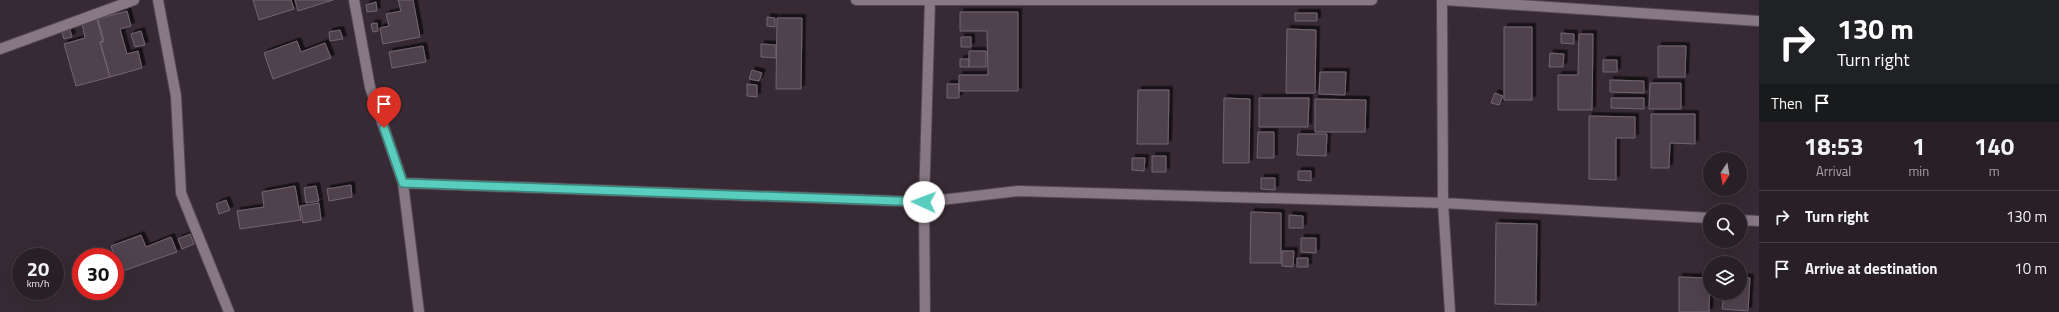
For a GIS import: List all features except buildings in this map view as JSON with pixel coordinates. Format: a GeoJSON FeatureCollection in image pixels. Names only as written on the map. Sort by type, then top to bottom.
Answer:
{"type":"FeatureCollection","features":[{"type":"Feature","properties":{"kind":"street"},"geometry":{"type":"LineString","coordinates":[[0,49],[134,0]]}},
{"type":"Feature","properties":{"kind":"street"},"geometry":{"type":"LineString","coordinates":[[158,0],[176,96],[181,193],[229,312]]}},
{"type":"Feature","properties":{"kind":"street"},"geometry":{"type":"LineString","coordinates":[[354,0],[370,86],[403,183],[419,312]]}},
{"type":"Feature","properties":{"kind":"street"},"geometry":{"type":"LineString","coordinates":[[856,0],[1372,0]]}},
{"type":"Feature","properties":{"kind":"street"},"geometry":{"type":"LineString","coordinates":[[1450,312],[1444,203],[1443,0],[1759,22]]}},
{"type":"Feature","properties":{"kind":"street"},"geometry":{"type":"LineString","coordinates":[[925,312],[924,202],[930,1]]}},
{"type":"Feature","properties":{"kind":"street"},"geometry":{"type":"LineString","coordinates":[[403,183],[924,202],[1018,192],[1444,203],[1703,218]]}},
{"type":"Feature","properties":{"kind":"street"},"geometry":{"type":"LineString","coordinates":[[1747,220],[1759,221]]}},
{"type":"Feature","properties":{"kind":"route"},"geometry":{"type":"LineString","coordinates":[[384,128],[403,183],[924,202]]}}]}
